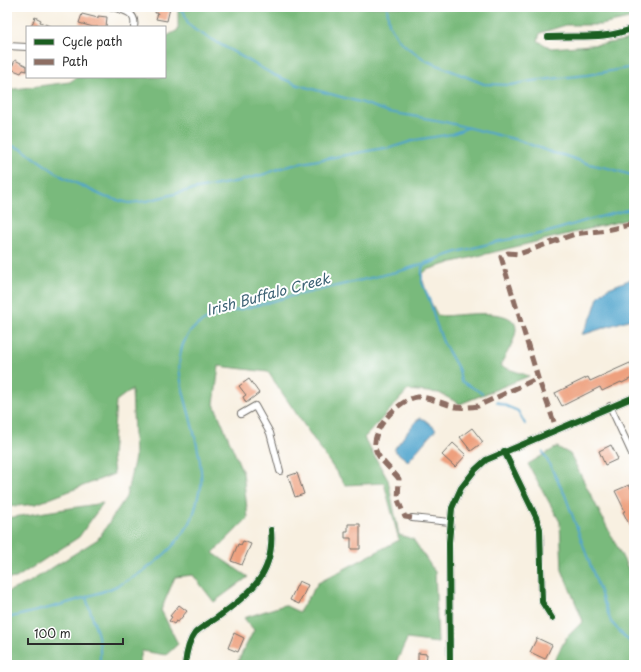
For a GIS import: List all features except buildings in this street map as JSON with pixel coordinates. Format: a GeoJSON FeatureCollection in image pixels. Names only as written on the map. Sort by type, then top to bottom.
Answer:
{"type":"FeatureCollection","features":[{"type":"Feature","properties":{"kind":"street"},"geometry":{"type":"LineString","coordinates":[[112,7],[130,13],[134,17],[134,26]]}},
{"type":"Feature","properties":{"kind":"street"},"geometry":{"type":"LineString","coordinates":[[548,37],[603,36],[616,34],[634,28]]}},
{"type":"Feature","properties":{"kind":"street"},"geometry":{"type":"LineString","coordinates":[[7,46],[26,47]]}},
{"type":"Feature","properties":{"kind":"street"},"geometry":{"type":"LineString","coordinates":[[450,665],[450,522],[452,508],[461,488],[475,470],[486,460],[504,451],[634,397]]}},
{"type":"Feature","properties":{"kind":"street"},"geometry":{"type":"LineString","coordinates":[[241,414],[255,406],[270,434],[280,471]]}},
{"type":"Feature","properties":{"kind":"street"},"geometry":{"type":"LineString","coordinates":[[610,406],[634,458]]}},
{"type":"Feature","properties":{"kind":"street"},"geometry":{"type":"LineString","coordinates":[[504,451],[536,517],[540,529],[542,602],[552,618]]}},
{"type":"Feature","properties":{"kind":"street"},"geometry":{"type":"LineString","coordinates":[[412,518],[450,522]]}},
{"type":"Feature","properties":{"kind":"street"},"geometry":{"type":"LineString","coordinates":[[185,665],[188,648],[196,632],[240,601],[258,583],[264,573],[269,558],[271,530]]}},
{"type":"Feature","properties":{"kind":"green space"},"geometry":{"type":"Polygon","coordinates":[[[177,7],[634,7],[634,18],[600,25],[566,25],[540,33],[538,41],[551,48],[604,44],[625,40],[634,36],[634,218],[453,262],[427,270],[421,275],[428,297],[438,316],[496,314],[507,317],[514,322],[516,330],[515,335],[512,344],[500,366],[529,376],[460,404],[439,393],[408,390],[364,438],[388,480],[399,535],[413,539],[435,572],[438,643],[407,639],[395,665],[236,665],[254,630],[244,618],[284,605],[299,612],[318,583],[399,540],[384,483],[345,485],[268,372],[219,366],[214,404],[243,473],[248,518],[213,553],[248,577],[214,602],[193,575],[175,577],[161,610],[178,644],[166,655],[142,651],[139,665],[7,665],[7,592],[28,583],[98,539],[126,497],[135,457],[132,389],[116,401],[112,457],[114,474],[36,504],[7,507],[7,90],[70,82],[76,78],[166,78],[166,36],[178,30],[177,7]]]}},
{"type":"Feature","properties":{"kind":"green space"},"geometry":{"type":"Polygon","coordinates":[[[557,447],[570,454],[634,580],[634,665],[551,665],[566,638],[583,621],[562,570],[560,522],[528,464],[557,447]]]}},
{"type":"Feature","properties":{"kind":"green space"},"geometry":{"type":"Polygon","coordinates":[[[103,503],[79,537],[16,578],[7,579],[7,518],[103,503]]]}},
{"type":"Feature","properties":{"kind":"water"},"geometry":{"type":"Polygon","coordinates":[[[634,278],[634,318],[582,334],[592,316],[598,297],[606,289],[634,278]]]}},
{"type":"Feature","properties":{"kind":"water"},"geometry":{"type":"Polygon","coordinates":[[[421,418],[436,429],[408,461],[395,451],[395,448],[416,421],[421,418]]]}},
{"type":"Feature","properties":{"kind":"waterway"},"geometry":{"type":"LineString","coordinates":[[175,7],[184,12],[188,24],[195,30],[274,75],[298,85],[363,103],[389,112],[441,121],[518,140],[553,153],[634,176]]}},
{"type":"Feature","properties":{"kind":"waterway"},"geometry":{"type":"LineString","coordinates":[[387,7],[389,24],[399,40],[408,48],[427,61],[484,84],[511,85],[634,67]]}},
{"type":"Feature","properties":{"kind":"waterway"},"geometry":{"type":"LineString","coordinates":[[7,144],[22,149],[61,176],[105,197],[129,203],[147,201],[186,191],[239,181],[302,163],[384,148],[387,149],[415,140],[452,134],[467,128]]}},
{"type":"Feature","properties":{"kind":"waterway","name":"Irish Buffalo Creek"},"geometry":{"type":"LineString","coordinates":[[7,618],[66,603],[105,591],[123,583],[154,563],[173,546],[188,526],[194,514],[201,489],[201,471],[197,445],[179,369],[182,348],[186,338],[199,324],[228,312],[404,270],[457,252],[500,241],[545,233],[634,208]]}},
{"type":"Feature","properties":{"kind":"waterway"},"geometry":{"type":"LineString","coordinates":[[437,260],[422,267],[422,282],[431,304],[443,342],[459,370],[461,381],[482,393]]}},
{"type":"Feature","properties":{"kind":"waterway"},"geometry":{"type":"LineString","coordinates":[[497,402],[518,411],[525,424]]}},
{"type":"Feature","properties":{"kind":"waterway"},"geometry":{"type":"LineString","coordinates":[[543,452],[565,495],[611,622],[634,646]]}},
{"type":"Feature","properties":{"kind":"waterway"},"geometry":{"type":"LineString","coordinates":[[86,597],[99,639],[99,665]]}},
{"type":"Feature","properties":{"kind":"marked path"},"geometry":{"type":"LineString","coordinates":[[554,422],[538,378],[501,257],[508,253],[519,254],[575,234],[606,230],[634,224]]}},
{"type":"Feature","properties":{"kind":"marked path"},"geometry":{"type":"LineString","coordinates":[[412,518],[405,517],[398,500],[399,479],[377,453],[375,445],[376,436],[386,418],[402,404],[417,397],[431,399],[456,407],[478,406],[538,378]]}},
{"type":"Feature","properties":{"kind":"cycle path"},"geometry":{"type":"LineString","coordinates":[[548,37],[602,36],[623,32],[634,28]]}},
{"type":"Feature","properties":{"kind":"cycle path"},"geometry":{"type":"LineString","coordinates":[[450,665],[449,542],[452,508],[461,488],[475,470],[486,460],[634,397]]}},
{"type":"Feature","properties":{"kind":"cycle path"},"geometry":{"type":"LineString","coordinates":[[504,451],[536,517],[540,529],[542,602],[552,618]]}},
{"type":"Feature","properties":{"kind":"cycle path"},"geometry":{"type":"LineString","coordinates":[[185,665],[188,648],[195,633],[218,617],[250,591],[258,581],[269,559],[271,530]]}}]}
